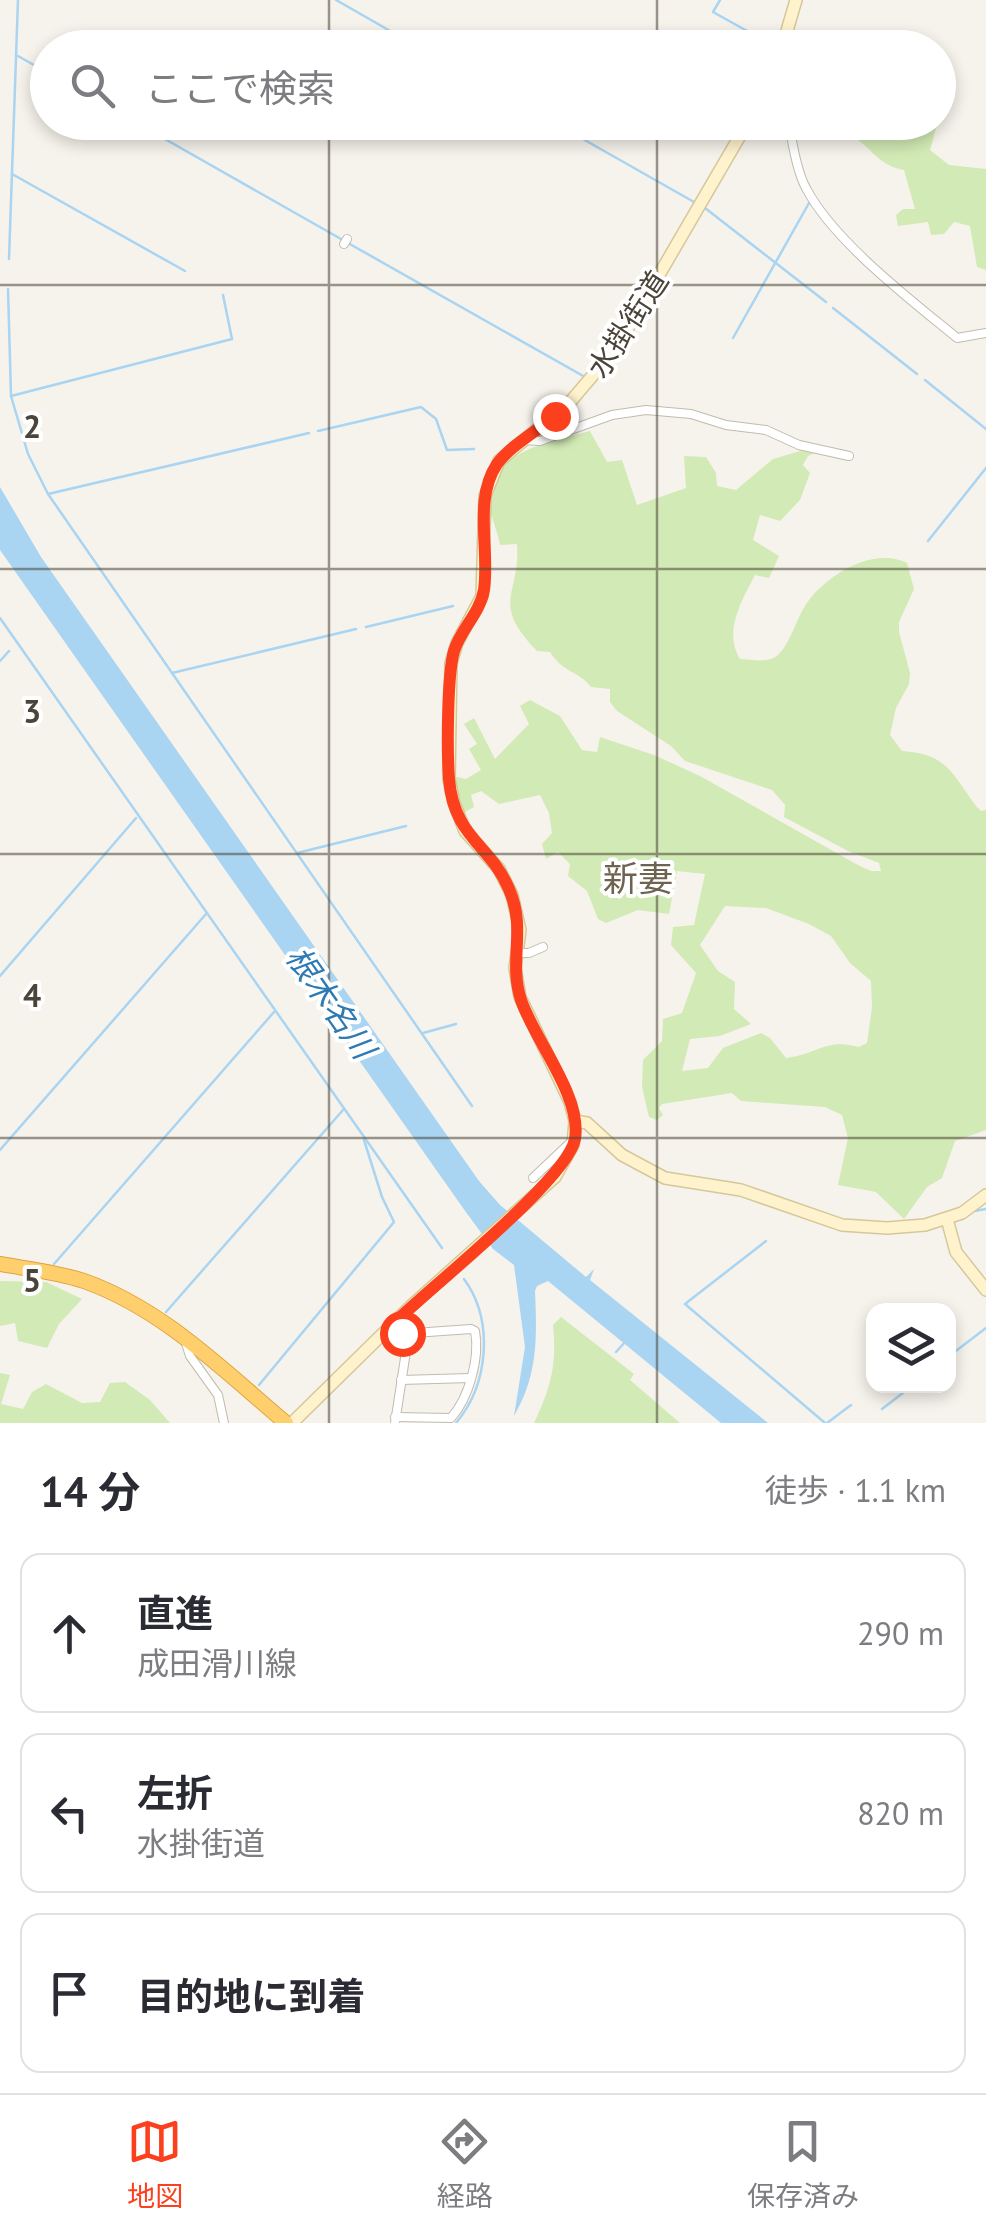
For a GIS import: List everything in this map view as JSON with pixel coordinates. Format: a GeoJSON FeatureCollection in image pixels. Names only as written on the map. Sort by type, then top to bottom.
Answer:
{"type":"FeatureCollection","features":[{"type":"Feature","properties":{"kind":"highway"},"geometry":{"type":"LineString","coordinates":[[0,1264],[86,1282],[130,1301],[183,1336],[285,1422]]}},
{"type":"Feature","properties":{"kind":"main road"},"geometry":{"type":"LineString","coordinates":[[787,30],[796,0]]}},
{"type":"Feature","properties":{"kind":"main road","name":"水掛街道"},"geometry":{"type":"LineString","coordinates":[[396,1330],[410,1307],[555,1177],[575,1140],[570,1102],[520,997],[516,953],[520,930],[512,895],[500,870],[465,831],[449,779],[454,652],[484,589],[486,485],[499,461],[571,401],[618,347],[738,140]]}},
{"type":"Feature","properties":{"kind":"main road"},"geometry":{"type":"LineString","coordinates":[[575,1121],[587,1123],[622,1155],[664,1178],[741,1190],[842,1225],[886,1228],[947,1220],[986,1195]]}},
{"type":"Feature","properties":{"kind":"main road"},"geometry":{"type":"LineString","coordinates":[[947,1220],[956,1252],[986,1290]]}},
{"type":"Feature","properties":{"kind":"main road"},"geometry":{"type":"LineString","coordinates":[[285,1422],[396,1330]]}},
{"type":"Feature","properties":{"kind":"street"},"geometry":{"type":"LineString","coordinates":[[794,140],[806,189],[836,228],[908,298],[957,338],[986,333]]}},
{"type":"Feature","properties":{"kind":"street"},"geometry":{"type":"LineString","coordinates":[[523,440],[540,441],[612,415],[646,410],[692,414],[726,425],[766,430],[799,445],[849,456]]}},
{"type":"Feature","properties":{"kind":"street"},"geometry":{"type":"LineString","coordinates":[[516,953],[543,948]]}},
{"type":"Feature","properties":{"kind":"street"},"geometry":{"type":"LineString","coordinates":[[534,1178],[575,1140]]}},
{"type":"Feature","properties":{"kind":"street"},"geometry":{"type":"LineString","coordinates":[[474,1329],[477,1348],[470,1378],[460,1407],[450,1418],[395,1420],[407,1345],[396,1330],[474,1329]]}},
{"type":"Feature","properties":{"kind":"street"},"geometry":{"type":"LineString","coordinates":[[183,1336],[190,1356],[218,1395],[224,1423]]}},
{"type":"Feature","properties":{"kind":"street"},"geometry":{"type":"LineString","coordinates":[[401,1380],[470,1378]]}},
{"type":"Feature","properties":{"kind":"green space"},"geometry":{"type":"Polygon","coordinates":[[[857,140],[933,140],[930,150],[949,165],[986,169],[986,270],[977,267],[970,226],[954,222],[944,234],[931,235],[928,222],[898,226],[896,215],[903,209],[915,209],[904,170],[885,163],[857,140]]]}},
{"type":"Feature","properties":{"kind":"green space"},"geometry":{"type":"Polygon","coordinates":[[[590,431],[607,462],[622,460],[637,505],[686,488],[684,456],[706,457],[716,473],[717,486],[736,490],[773,459],[807,449],[815,453],[803,465],[810,473],[800,500],[780,521],[760,515],[753,540],[779,556],[769,578],[755,575],[740,605],[733,638],[740,659],[765,660],[778,655],[813,595],[850,567],[879,558],[907,563],[914,589],[899,622],[899,632],[910,673],[909,684],[896,708],[890,735],[902,751],[939,761],[976,806],[986,810],[986,1130],[955,1141],[942,1178],[927,1187],[904,1219],[876,1192],[838,1185],[848,1138],[842,1115],[825,1107],[741,1101],[732,1093],[662,1104],[659,1108],[663,1115],[657,1120],[649,1117],[642,1087],[643,1060],[662,1041],[663,1019],[682,1013],[696,973],[671,945],[673,927],[694,925],[705,874],[677,871],[669,914],[638,910],[606,923],[598,919],[587,891],[568,876],[570,864],[558,852],[546,859],[542,844],[552,833],[549,813],[540,795],[499,804],[481,791],[471,795],[474,807],[461,814],[453,776],[466,779],[481,770],[469,749],[477,744],[464,724],[474,718],[495,759],[529,724],[520,706],[530,700],[560,716],[582,750],[597,752],[600,737],[654,755],[700,776],[858,865],[881,871],[879,863],[784,817],[785,805],[772,790],[685,761],[671,746],[617,711],[610,702],[610,689],[591,687],[550,652],[537,651],[523,634],[514,620],[510,598],[517,544],[500,545],[490,508],[491,489],[497,474],[523,452],[590,431]],[[725,906],[700,945],[718,971],[735,982],[734,1009],[751,1024],[720,1036],[690,1039],[682,1071],[708,1068],[723,1048],[761,1033],[786,1058],[830,1045],[859,1047],[867,1043],[871,981],[850,963],[831,936],[766,908],[725,906]]]}},
{"type":"Feature","properties":{"kind":"green space"},"geometry":{"type":"Polygon","coordinates":[[[0,1281],[46,1282],[82,1299],[59,1324],[47,1348],[18,1341],[15,1323],[0,1326],[0,1281]]]}},
{"type":"Feature","properties":{"kind":"green space"},"geometry":{"type":"Polygon","coordinates":[[[561,1317],[634,1374],[630,1380],[680,1423],[534,1423],[551,1376],[553,1325],[561,1317]]]}},
{"type":"Feature","properties":{"kind":"green space"},"geometry":{"type":"Polygon","coordinates":[[[0,1373],[10,1375],[1,1404],[23,1409],[32,1392],[46,1384],[82,1403],[100,1402],[110,1383],[125,1382],[150,1400],[170,1423],[0,1423],[0,1373]]]}},
{"type":"Feature","properties":{"kind":"water","name":"根木名川"},"geometry":{"type":"Polygon","coordinates":[[[0,487],[41,557],[479,1181],[500,1205],[586,1277],[594,1269],[590,1280],[768,1423],[721,1423],[548,1281],[535,1291],[532,1371],[514,1416],[525,1347],[514,1265],[493,1249],[463,1208],[0,550],[0,487]]]}},
{"type":"Feature","properties":{"kind":"waterway"},"geometry":{"type":"LineString","coordinates":[[9,259],[18,0]]}},
{"type":"Feature","properties":{"kind":"waterway"},"geometry":{"type":"LineString","coordinates":[[336,0],[388,30]]}},
{"type":"Feature","properties":{"kind":"waterway"},"geometry":{"type":"LineString","coordinates":[[720,0],[713,12],[745,30]]}},
{"type":"Feature","properties":{"kind":"waterway"},"geometry":{"type":"LineString","coordinates":[[18,56],[30,63]]}},
{"type":"Feature","properties":{"kind":"waterway"},"geometry":{"type":"LineString","coordinates":[[167,140],[341,239]]}},
{"type":"Feature","properties":{"kind":"waterway"},"geometry":{"type":"LineString","coordinates":[[585,140],[694,202]]}},
{"type":"Feature","properties":{"kind":"waterway"},"geometry":{"type":"LineString","coordinates":[[12,174],[185,271]]}},
{"type":"Feature","properties":{"kind":"waterway"},"geometry":{"type":"LineString","coordinates":[[733,338],[809,203]]}},
{"type":"Feature","properties":{"kind":"waterway"},"geometry":{"type":"LineString","coordinates":[[705,208],[826,302]]}},
{"type":"Feature","properties":{"kind":"waterway"},"geometry":{"type":"LineString","coordinates":[[348,243],[585,377]]}},
{"type":"Feature","properties":{"kind":"waterway"},"geometry":{"type":"LineString","coordinates":[[8,289],[11,396],[28,454],[48,494],[472,1106]]}},
{"type":"Feature","properties":{"kind":"waterway"},"geometry":{"type":"LineString","coordinates":[[11,396],[232,339],[223,295]]}},
{"type":"Feature","properties":{"kind":"waterway"},"geometry":{"type":"LineString","coordinates":[[833,308],[917,374]]}},
{"type":"Feature","properties":{"kind":"waterway"},"geometry":{"type":"LineString","coordinates":[[925,380],[986,429]]}},
{"type":"Feature","properties":{"kind":"waterway"},"geometry":{"type":"LineString","coordinates":[[318,431],[421,407],[436,419],[447,450],[474,449]]}},
{"type":"Feature","properties":{"kind":"waterway"},"geometry":{"type":"LineString","coordinates":[[48,494],[309,433]]}},
{"type":"Feature","properties":{"kind":"waterway"},"geometry":{"type":"LineString","coordinates":[[928,541],[986,468]]}},
{"type":"Feature","properties":{"kind":"waterway"},"geometry":{"type":"LineString","coordinates":[[366,627],[453,606]]}},
{"type":"Feature","properties":{"kind":"waterway"},"geometry":{"type":"LineString","coordinates":[[0,618],[442,1248]]}},
{"type":"Feature","properties":{"kind":"waterway"},"geometry":{"type":"LineString","coordinates":[[172,673],[356,629]]}},
{"type":"Feature","properties":{"kind":"waterway"},"geometry":{"type":"LineString","coordinates":[[0,661],[9,651]]}},
{"type":"Feature","properties":{"kind":"waterway"},"geometry":{"type":"LineString","coordinates":[[0,976],[136,818]]}},
{"type":"Feature","properties":{"kind":"waterway"},"geometry":{"type":"LineString","coordinates":[[297,853],[406,826]]}},
{"type":"Feature","properties":{"kind":"waterway"},"geometry":{"type":"LineString","coordinates":[[0,1150],[206,914]]}},
{"type":"Feature","properties":{"kind":"waterway"},"geometry":{"type":"LineString","coordinates":[[54,1264],[274,1012]]}},
{"type":"Feature","properties":{"kind":"waterway"},"geometry":{"type":"LineString","coordinates":[[423,1033],[456,1024]]}},
{"type":"Feature","properties":{"kind":"waterway"},"geometry":{"type":"LineString","coordinates":[[166,1312],[343,1110]]}},
{"type":"Feature","properties":{"kind":"waterway"},"geometry":{"type":"LineString","coordinates":[[259,1385],[394,1222],[364,1140]]}},
{"type":"Feature","properties":{"kind":"waterway"},"geometry":{"type":"LineString","coordinates":[[974,1211],[986,1209]]}},
{"type":"Feature","properties":{"kind":"waterway"},"geometry":{"type":"LineString","coordinates":[[766,1241],[685,1304],[825,1423]]}},
{"type":"Feature","properties":{"kind":"waterway"},"geometry":{"type":"LineString","coordinates":[[456,1423],[475,1390],[484,1352],[480,1313],[464,1279]]}},
{"type":"Feature","properties":{"kind":"waterway"},"geometry":{"type":"LineString","coordinates":[[956,1351],[986,1328]]}},
{"type":"Feature","properties":{"kind":"waterway"},"geometry":{"type":"LineString","coordinates":[[616,1352],[625,1342]]}},
{"type":"Feature","properties":{"kind":"waterway"},"geometry":{"type":"LineString","coordinates":[[882,1409],[903,1393]]}},
{"type":"Feature","properties":{"kind":"waterway"},"geometry":{"type":"LineString","coordinates":[[827,1423],[851,1405]]}},
{"type":"Feature","properties":{"kind":"district","name":"新妻"},"geometry":{"type":"Point","coordinates":[638,878]}},
{"type":"Feature","properties":{"kind":"route"},"geometry":{"type":"LineString","coordinates":[[402,1333],[391,1326],[555,1177],[575,1140],[570,1102],[520,997],[515,968],[520,930],[512,895],[496,864],[474,843],[460,822],[449,779],[452,663],[457,643],[470,624],[484,589],[486,485],[499,461],[555,416]]}}]}
